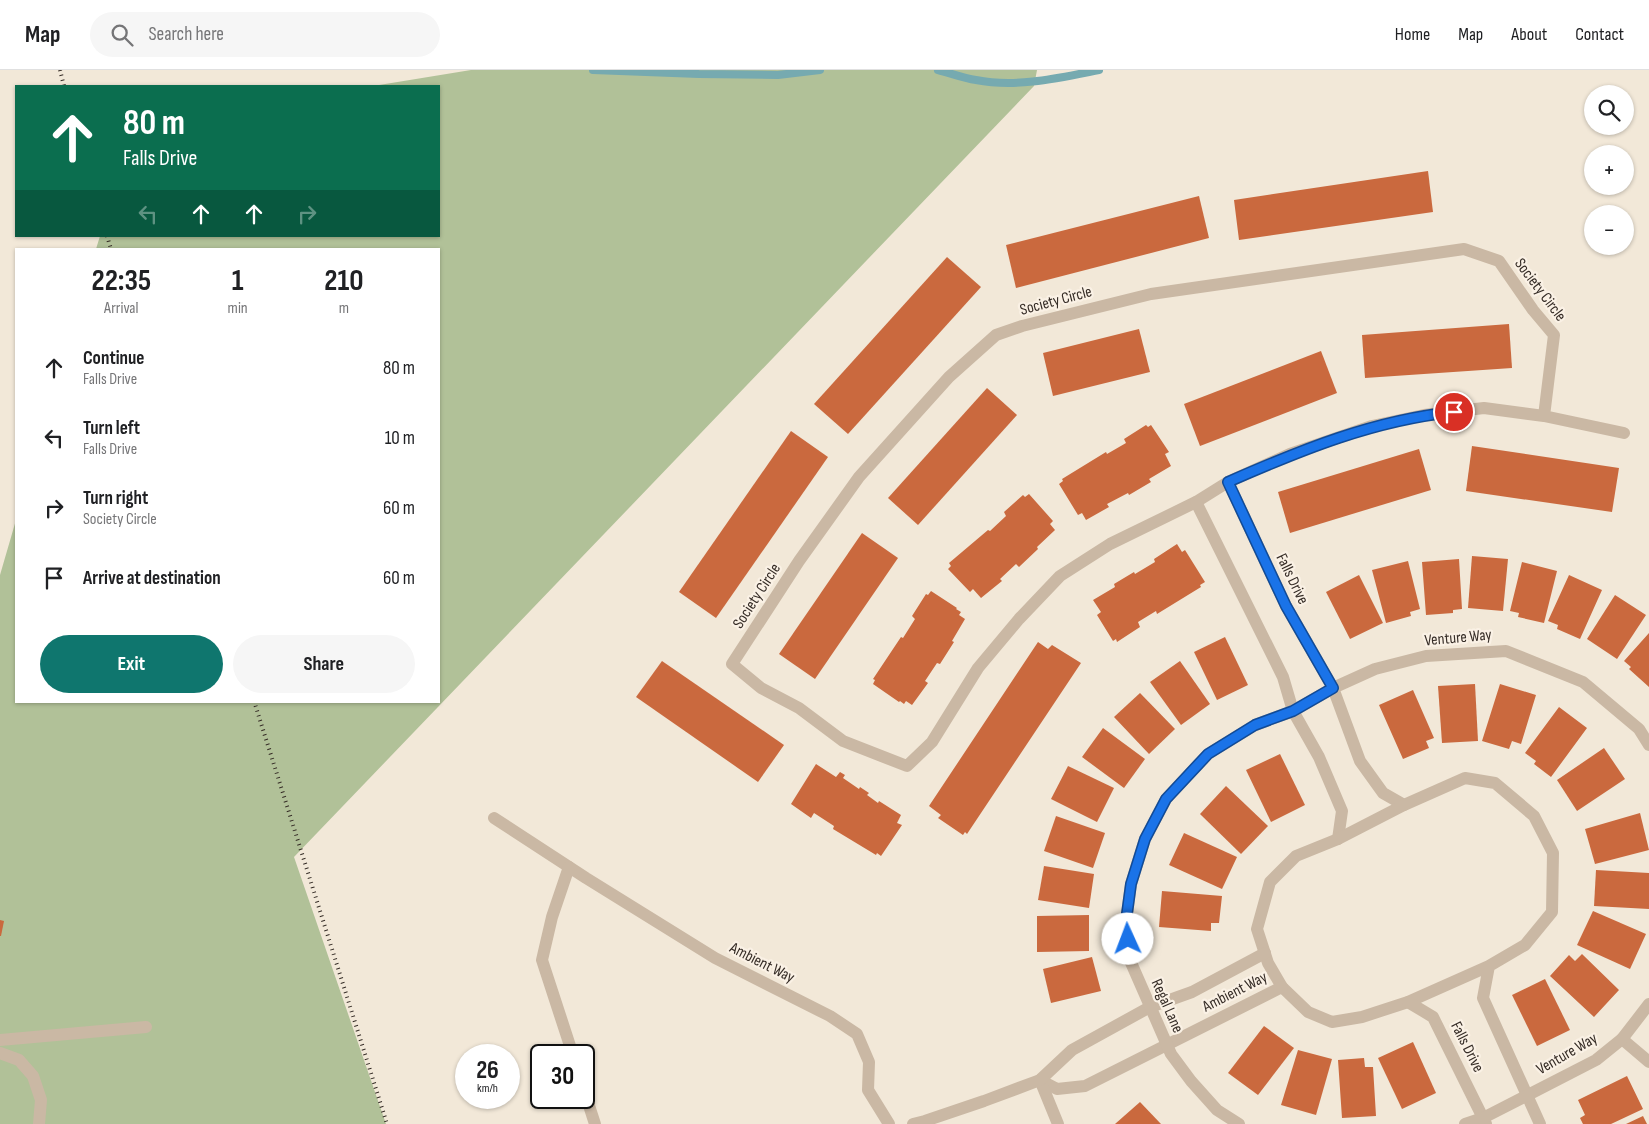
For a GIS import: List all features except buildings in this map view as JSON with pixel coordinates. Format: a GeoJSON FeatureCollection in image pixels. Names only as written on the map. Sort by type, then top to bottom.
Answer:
{"type":"FeatureCollection","features":[{"type":"Feature","properties":{"kind":"street","name":"Society Circle"},"geometry":{"type":"LineString","coordinates":[[1544,416],[1554,336],[1533,310],[1499,261],[1464,249],[1151,294],[1022,326],[996,335],[970,356],[859,477],[799,561],[732,664],[760,688],[799,708],[843,741],[907,766],[932,742],[978,668],[1019,619],[1060,576],[1110,544],[1196,502],[1228,482],[1290,454],[1372,426],[1424,415],[1484,408],[1544,416],[1624,433]]}},
{"type":"Feature","properties":{"kind":"street","name":"Falls Drive"},"geometry":{"type":"LineString","coordinates":[[1228,482],[1286,606],[1333,688],[1360,761],[1383,793],[1404,805]]}},
{"type":"Feature","properties":{"kind":"street"},"geometry":{"type":"LineString","coordinates":[[1196,502],[1283,677],[1293,711],[1319,757],[1342,810],[1338,839]]}},
{"type":"Feature","properties":{"kind":"street","name":"Venture Way"},"geometry":{"type":"LineString","coordinates":[[1333,688],[1375,669],[1426,656],[1506,650],[1584,682],[1639,729],[1649,745]]}},
{"type":"Feature","properties":{"kind":"street"},"geometry":{"type":"LineString","coordinates":[[1293,711],[1333,688]]}},
{"type":"Feature","properties":{"kind":"street","name":"Regal Lane"},"geometry":{"type":"LineString","coordinates":[[1239,1124],[1217,1110],[1171,1054],[1129,958],[1126,921],[1131,884],[1145,839],[1166,799],[1208,754],[1255,725],[1293,711]]}},
{"type":"Feature","properties":{"kind":"street"},"geometry":{"type":"LineString","coordinates":[[1465,778],[1495,783],[1534,816],[1553,853],[1552,912],[1525,944],[1489,966],[1408,1002],[1362,1017],[1332,1022],[1308,1012],[1282,987],[1268,963],[1257,929],[1270,882],[1296,856],[1338,839],[1404,805],[1465,778]]}},
{"type":"Feature","properties":{"kind":"street","name":"Ambient Way"},"geometry":{"type":"LineString","coordinates":[[494,818],[716,958],[830,1016],[857,1034],[869,1062],[868,1090],[890,1124]]}},
{"type":"Feature","properties":{"kind":"street"},"geometry":{"type":"LineString","coordinates":[[569,867],[552,917],[542,960],[569,1044]]}},
{"type":"Feature","properties":{"kind":"street","name":"Ambient Way"},"geometry":{"type":"LineString","coordinates":[[913,1124],[926,1122],[1040,1080],[1072,1050],[1150,1007],[1192,992],[1265,953]]}},
{"type":"Feature","properties":{"kind":"street","name":"Falls Drive"},"geometry":{"type":"LineString","coordinates":[[1489,966],[1483,998],[1540,1124]]}},
{"type":"Feature","properties":{"kind":"street","name":"Ambient Way"},"geometry":{"type":"LineString","coordinates":[[1040,1080],[1057,1088],[1085,1086],[1282,987]]}},
{"type":"Feature","properties":{"kind":"street","name":"Falls Drive"},"geometry":{"type":"LineString","coordinates":[[1408,1002],[1433,1017],[1485,1121]]}},
{"type":"Feature","properties":{"kind":"street","name":"Venture Way"},"geometry":{"type":"LineString","coordinates":[[1526,1096],[1596,1060],[1622,1039],[1649,1004]]}},
{"type":"Feature","properties":{"kind":"street"},"geometry":{"type":"LineString","coordinates":[[0,1040],[146,1027]]}},
{"type":"Feature","properties":{"kind":"street","name":"Venture Way"},"geometry":{"type":"LineString","coordinates":[[1622,1039],[1649,1062]]}},
{"type":"Feature","properties":{"kind":"street"},"geometry":{"type":"LineString","coordinates":[[0,1054],[19,1060],[33,1076],[41,1100],[39,1124]]}},
{"type":"Feature","properties":{"kind":"street"},"geometry":{"type":"LineString","coordinates":[[1040,1080],[1058,1124]]}},
{"type":"Feature","properties":{"kind":"street"},"geometry":{"type":"LineString","coordinates":[[1465,1124],[1485,1121],[1526,1096]]}},
{"type":"Feature","properties":{"kind":"street"},"geometry":{"type":"LineString","coordinates":[[590,1109],[595,1124]]}},
{"type":"Feature","properties":{"kind":"green space"},"geometry":{"type":"Polygon","coordinates":[[[471,70],[1037,70],[1034,86],[294,857],[386,1124],[0,1124],[0,575],[15,523],[15,703],[440,703],[440,248],[96,248],[100,237],[440,237],[440,85],[379,85],[471,70]]]}},
{"type":"Feature","properties":{"kind":"waterway"},"geometry":{"type":"LineString","coordinates":[[593,70],[778,75],[820,70]]}},
{"type":"Feature","properties":{"kind":"waterway"},"geometry":{"type":"LineString","coordinates":[[938,70],[971,79],[1007,83],[1038,81],[1099,70]]}},
{"type":"Feature","properties":{"kind":"railway"},"geometry":{"type":"LineString","coordinates":[[60,70],[64,85]]}},
{"type":"Feature","properties":{"kind":"railway"},"geometry":{"type":"LineString","coordinates":[[107,237],[111,248]]}},
{"type":"Feature","properties":{"kind":"railway"},"geometry":{"type":"LineString","coordinates":[[255,703],[387,1124]]}},
{"type":"Feature","properties":{"kind":"route"},"geometry":{"type":"LineString","coordinates":[[1128,939],[1126,921],[1131,884],[1145,839],[1166,799],[1208,754],[1255,725],[1293,711],[1333,688],[1286,606],[1228,482],[1290,454],[1372,426],[1424,415],[1454,412]]}}]}
